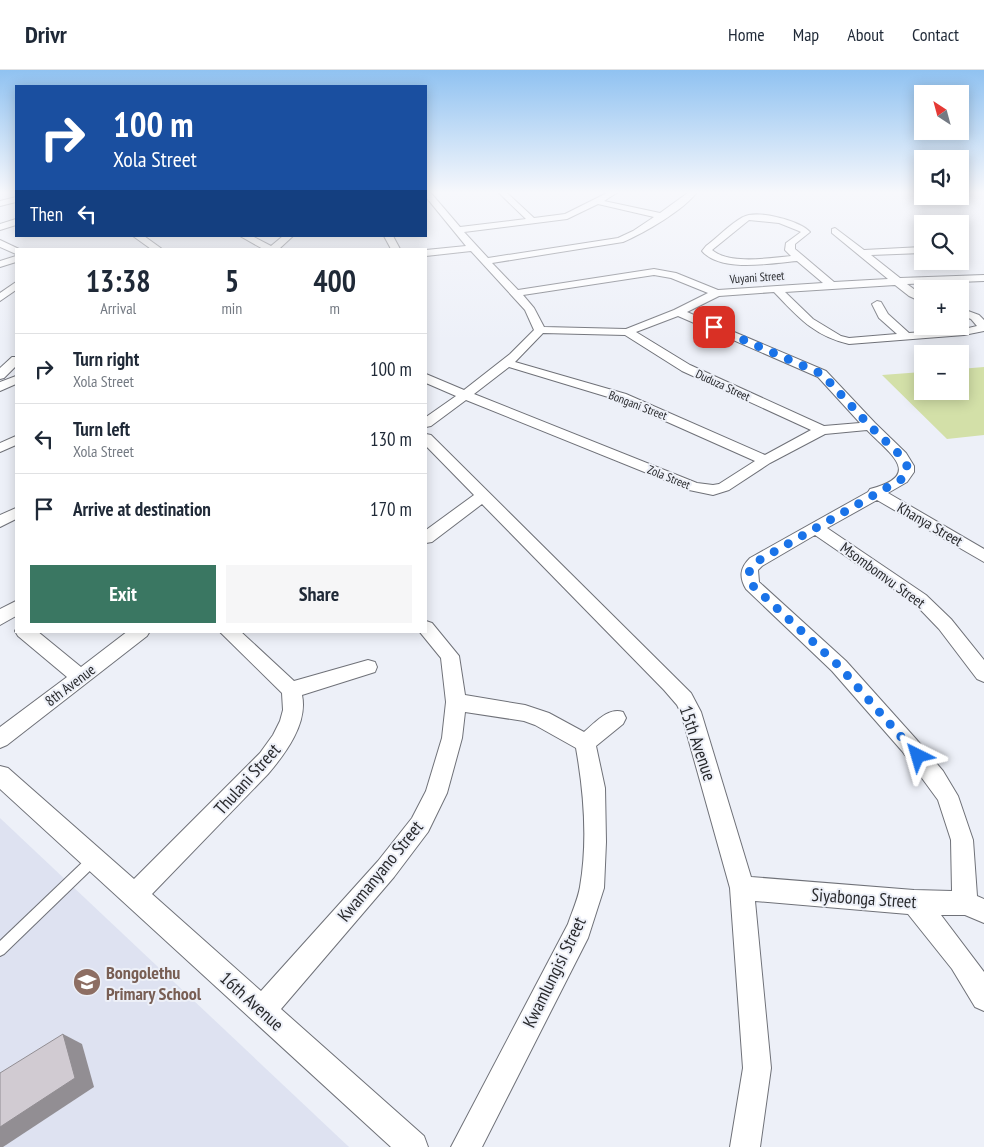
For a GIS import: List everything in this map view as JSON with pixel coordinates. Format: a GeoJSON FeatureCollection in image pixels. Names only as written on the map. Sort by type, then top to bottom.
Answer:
{"type":"FeatureCollection","features":[{"type":"Feature","properties":{"kind":"street"},"geometry":{"type":"LineString","coordinates":[[257,242],[270,248]]}},
{"type":"Feature","properties":{"kind":"street"},"geometry":{"type":"LineString","coordinates":[[427,423],[507,363],[525,348],[540,330],[536,319],[516,293],[470,242]]}},
{"type":"Feature","properties":{"kind":"street"},"geometry":{"type":"LineString","coordinates":[[487,261],[606,242]]}},
{"type":"Feature","properties":{"kind":"street"},"geometry":{"type":"LineString","coordinates":[[718,242],[707,251],[716,258],[736,261],[799,258]]}},
{"type":"Feature","properties":{"kind":"street"},"geometry":{"type":"LineString","coordinates":[[792,242],[789,246],[799,258],[831,285]]}},
{"type":"Feature","properties":{"kind":"street"},"geometry":{"type":"LineString","coordinates":[[848,242],[914,294]]}},
{"type":"Feature","properties":{"kind":"street"},"geometry":{"type":"LineString","coordinates":[[0,243],[15,250]]}},
{"type":"Feature","properties":{"kind":"street"},"geometry":{"type":"LineString","coordinates":[[427,253],[474,248]]}},
{"type":"Feature","properties":{"kind":"street"},"geometry":{"type":"LineString","coordinates":[[862,254],[914,251]]}},
{"type":"Feature","properties":{"kind":"street"},"geometry":{"type":"LineString","coordinates":[[0,264],[15,259]]}},
{"type":"Feature","properties":{"kind":"street"},"geometry":{"type":"LineString","coordinates":[[516,293],[654,272],[673,275],[717,293]]}},
{"type":"Feature","properties":{"kind":"street","name":"Vuyani Street"},"geometry":{"type":"LineString","coordinates":[[540,330],[628,332],[678,312],[717,293],[897,281],[984,278]]}},
{"type":"Feature","properties":{"kind":"street"},"geometry":{"type":"LineString","coordinates":[[0,298],[15,286]]}},
{"type":"Feature","properties":{"kind":"street"},"geometry":{"type":"LineString","coordinates":[[776,289],[816,328],[837,338],[850,341],[920,335]]}},
{"type":"Feature","properties":{"kind":"street"},"geometry":{"type":"LineString","coordinates":[[878,304],[883,316],[906,336]]}},
{"type":"Feature","properties":{"kind":"street"},"geometry":{"type":"LineString","coordinates":[[678,312],[822,374],[870,426],[901,456],[907,466],[907,472],[902,479],[876,492],[756,562],[749,569],[748,577],[752,585],[839,666],[909,745],[935,778],[947,796],[962,840],[975,907]]}},
{"type":"Feature","properties":{"kind":"street"},"geometry":{"type":"LineString","coordinates":[[969,315],[980,320],[984,325],[982,328],[969,331]]}},
{"type":"Feature","properties":{"kind":"street","name":"Duduza Street"},"geometry":{"type":"LineString","coordinates":[[628,332],[686,368],[822,430]]}},
{"type":"Feature","properties":{"kind":"street"},"geometry":{"type":"LineString","coordinates":[[0,375],[15,361]]}},
{"type":"Feature","properties":{"kind":"street","name":"Bongani Street"},"geometry":{"type":"LineString","coordinates":[[507,363],[638,404],[765,460]]}},
{"type":"Feature","properties":{"kind":"street","name":"Zola Street"},"geometry":{"type":"LineString","coordinates":[[427,378],[694,487],[714,490],[724,487],[765,460],[822,430],[870,426]]}},
{"type":"Feature","properties":{"kind":"street"},"geometry":{"type":"LineString","coordinates":[[0,387],[15,380]]}},
{"type":"Feature","properties":{"kind":"street","name":"15th Avenue"},"geometry":{"type":"LineString","coordinates":[[427,439],[484,494],[684,699],[691,712],[742,888],[758,1068],[745,1147]]}},
{"type":"Feature","properties":{"kind":"street"},"geometry":{"type":"LineString","coordinates":[[0,448],[15,440]]}},
{"type":"Feature","properties":{"kind":"street","name":"Khanya Street"},"geometry":{"type":"LineString","coordinates":[[876,492],[984,556]]}},
{"type":"Feature","properties":{"kind":"street"},"geometry":{"type":"LineString","coordinates":[[427,537],[484,494]]}},
{"type":"Feature","properties":{"kind":"street"},"geometry":{"type":"LineString","coordinates":[[0,522],[15,514]]}},
{"type":"Feature","properties":{"kind":"street","name":"Msombomvu Street"},"geometry":{"type":"LineString","coordinates":[[816,528],[920,599],[945,624],[984,674]]}},
{"type":"Feature","properties":{"kind":"street","name":"Kwamanyano Street"},"geometry":{"type":"LineString","coordinates":[[262,1010],[386,869],[420,825],[436,793],[452,738],[456,702],[450,656],[427,629]]}},
{"type":"Feature","properties":{"kind":"street"},"geometry":{"type":"LineString","coordinates":[[26,633],[80,677]]}},
{"type":"Feature","properties":{"kind":"street","name":"8th Avenue"},"geometry":{"type":"LineString","coordinates":[[0,739],[138,633]]}},
{"type":"Feature","properties":{"kind":"street"},"geometry":{"type":"LineString","coordinates":[[230,633],[291,690],[368,667]]}},
{"type":"Feature","properties":{"kind":"street","name":"Thulani Street"},"geometry":{"type":"LineString","coordinates":[[135,895],[274,754],[286,733],[294,700],[291,690]]}},
{"type":"Feature","properties":{"kind":"street"},"geometry":{"type":"LineString","coordinates":[[456,702],[526,713],[542,718],[585,743],[616,718]]}},
{"type":"Feature","properties":{"kind":"street","name":"Kwamlungisi Street"},"geometry":{"type":"LineString","coordinates":[[466,1147],[579,929],[592,888],[595,842],[594,788],[585,743]]}},
{"type":"Feature","properties":{"kind":"street","name":"16th Avenue"},"geometry":{"type":"LineString","coordinates":[[0,775],[413,1147]]}},
{"type":"Feature","properties":{"kind":"street","name":"Siyabonga Street"},"geometry":{"type":"LineString","coordinates":[[742,888],[975,907]]}},
{"type":"Feature","properties":{"kind":"street"},"geometry":{"type":"LineString","coordinates":[[914,902],[942,933],[977,983],[984,998]]}},
{"type":"Feature","properties":{"kind":"lane"},"geometry":{"type":"LineString","coordinates":[[0,950],[94,858]]}},
{"type":"Feature","properties":{"kind":"shaded area","name":"Bongolethu Primary School"},"geometry":{"type":"Polygon","coordinates":[[[0,818],[349,1147],[0,1147],[0,818]]]}},
{"type":"Feature","properties":{"kind":"green space"},"geometry":{"type":"Polygon","coordinates":[[[984,367],[984,435],[947,439],[882,375],[914,373],[914,400],[969,400],[969,368],[984,367]]]}},
{"type":"Feature","properties":{"kind":"building"},"geometry":{"type":"Polygon","coordinates":[[[63,1034],[75,1078],[0,1127],[0,1073],[63,1034]]]}},
{"type":"Feature","properties":{"kind":"place","name":"Bongolethu Primary School"},"geometry":{"type":"Point","coordinates":[87,982]}},
{"type":"Feature","properties":{"kind":"route"},"geometry":{"type":"LineString","coordinates":[[714,327],[822,374],[870,426],[901,456],[907,466],[907,472],[902,479],[876,492],[756,562],[749,569],[748,577],[752,585],[839,666],[918,756]]}}]}
